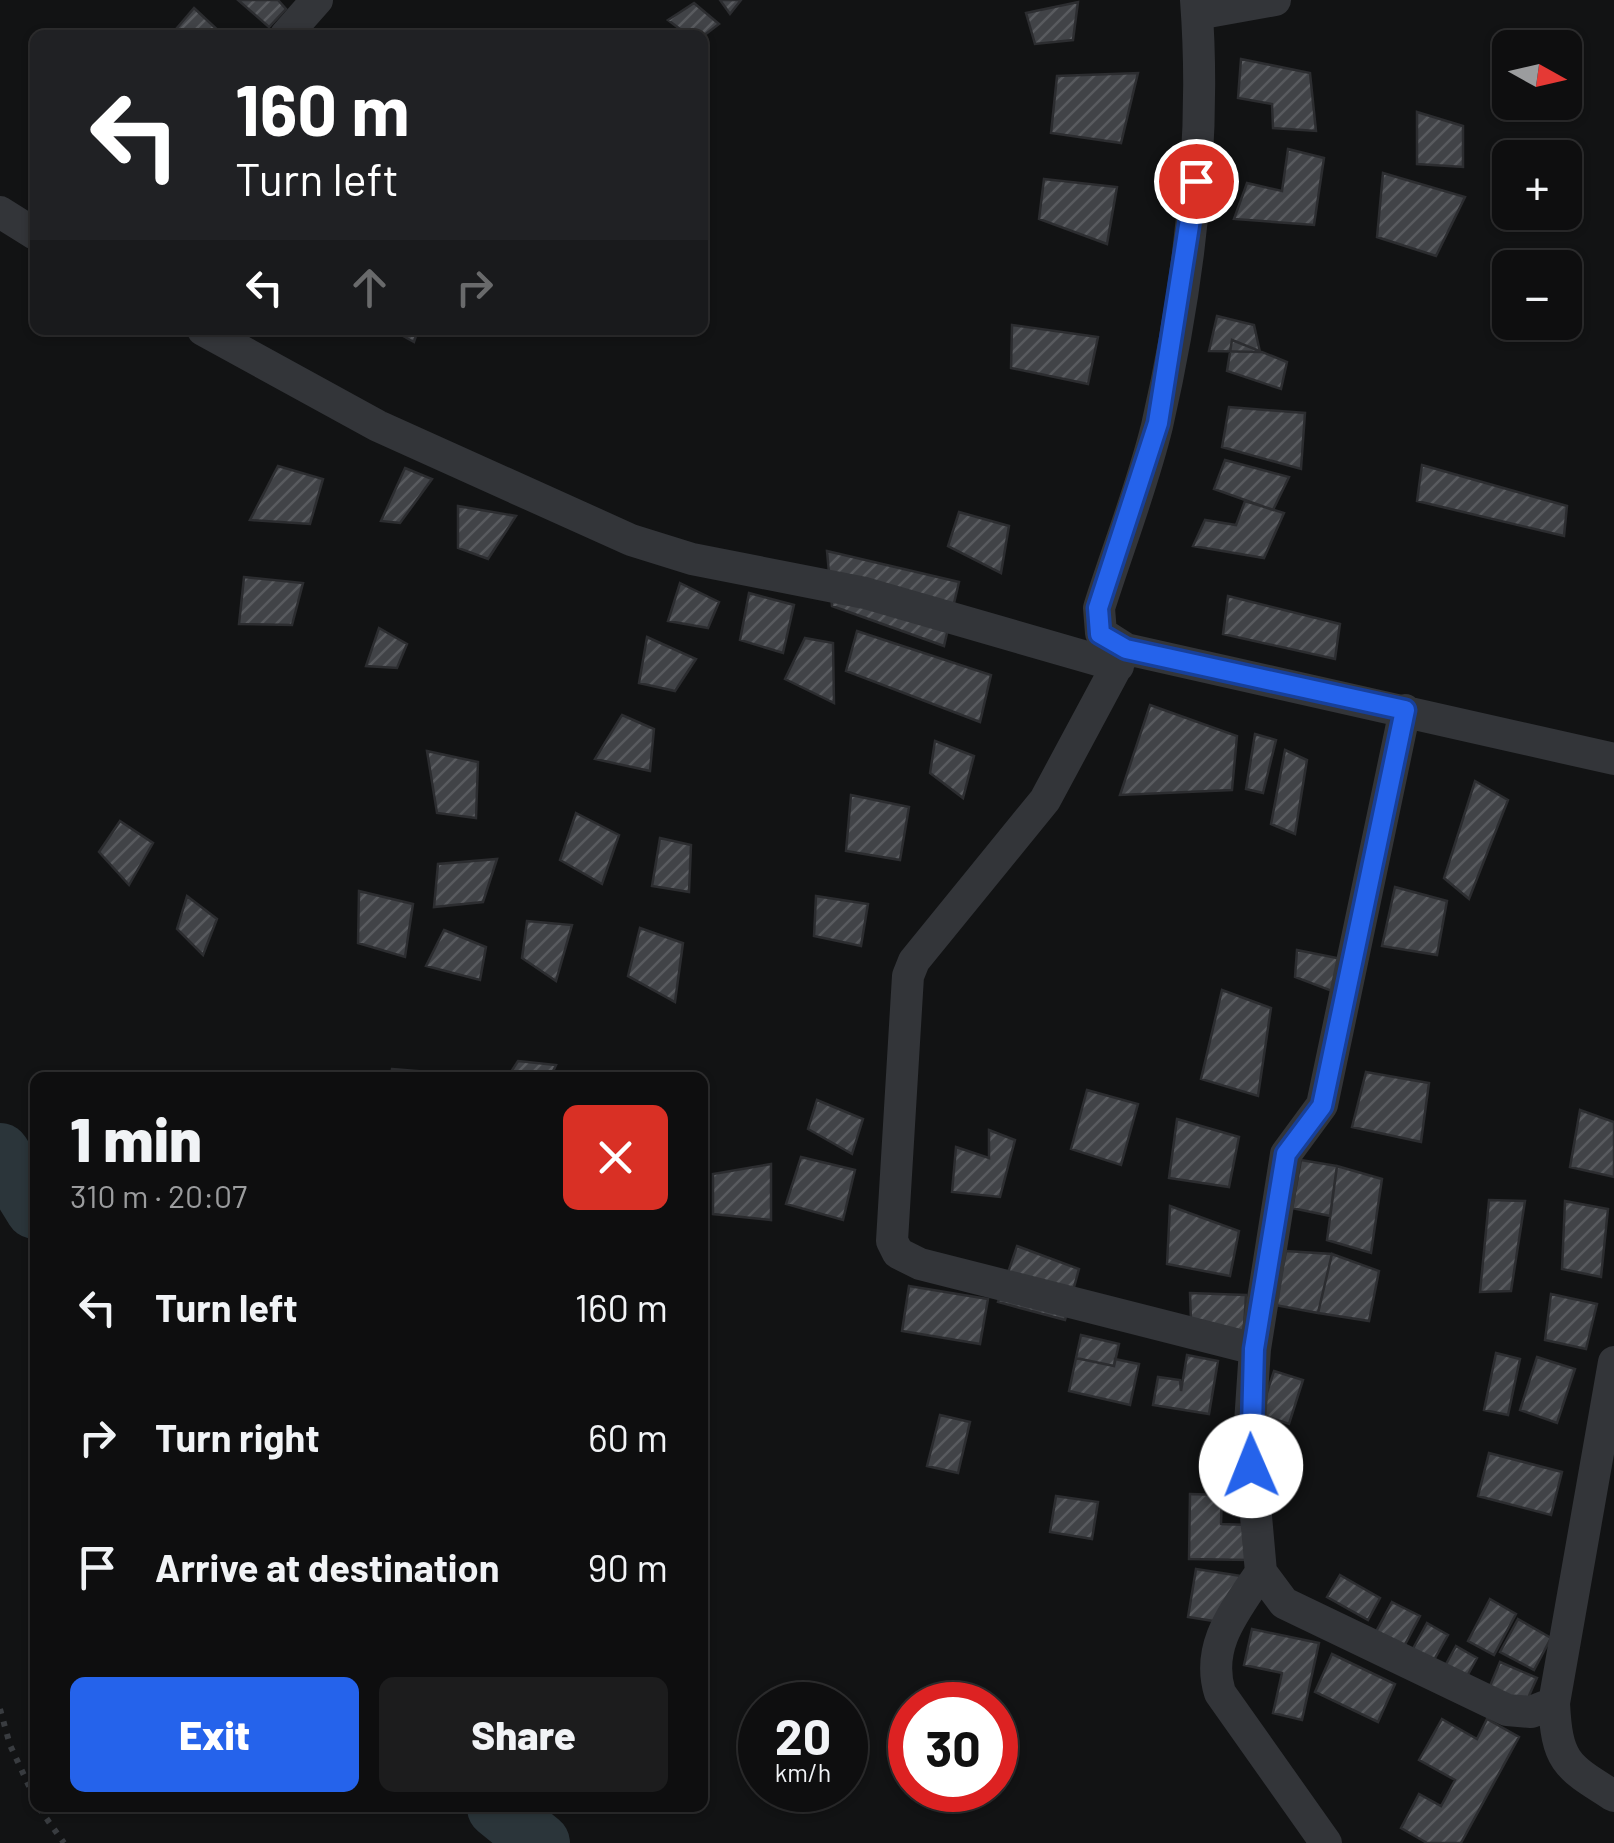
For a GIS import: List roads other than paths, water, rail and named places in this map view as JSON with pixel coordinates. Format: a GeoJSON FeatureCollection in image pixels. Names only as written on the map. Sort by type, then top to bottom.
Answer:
{"type":"FeatureCollection","features":[{"type":"Feature","properties":{"kind":"street"},"geometry":{"type":"LineString","coordinates":[[291,30],[318,0]]}},
{"type":"Feature","properties":{"kind":"street"},"geometry":{"type":"LineString","coordinates":[[1122,658],[1100,634],[1098,608],[1158,423],[1192,219],[1201,143],[1196,7],[1275,0]]}},
{"type":"Feature","properties":{"kind":"street"},"geometry":{"type":"LineString","coordinates":[[0,212],[30,231]]}},
{"type":"Feature","properties":{"kind":"street"},"geometry":{"type":"LineString","coordinates":[[212,335],[378,426],[646,546],[864,592],[1122,658],[1405,710],[1614,759]]}},
{"type":"Feature","properties":{"kind":"street"},"geometry":{"type":"LineString","coordinates":[[1122,658],[1045,800],[914,960],[907,996],[892,1241],[898,1253],[920,1264],[1254,1349]]}},
{"type":"Feature","properties":{"kind":"street"},"geometry":{"type":"LineString","coordinates":[[1405,710],[1322,1106],[1286,1154],[1254,1349],[1249,1438],[1261,1572],[1284,1603],[1506,1710],[1531,1712],[1554,1703]]}},
{"type":"Feature","properties":{"kind":"street"},"geometry":{"type":"LineString","coordinates":[[1614,1362],[1554,1703],[1558,1752],[1569,1768],[1614,1796]]}},
{"type":"Feature","properties":{"kind":"street"},"geometry":{"type":"LineString","coordinates":[[1261,1572],[1224,1629],[1214,1674],[1220,1693],[1326,1843]]}},
{"type":"Feature","properties":{"kind":"waterway"},"geometry":{"type":"LineString","coordinates":[[0,1153],[30,1201]]}},
{"type":"Feature","properties":{"kind":"waterway"},"geometry":{"type":"LineString","coordinates":[[502,1812],[540,1843]]}}]}
